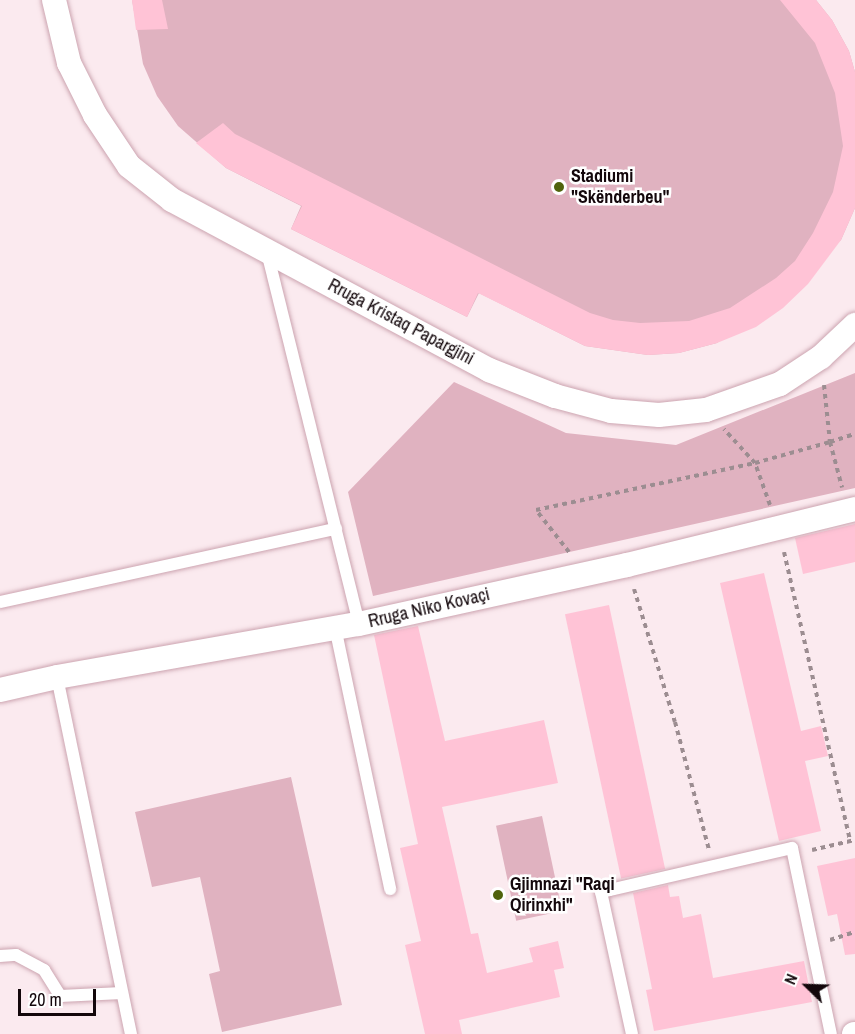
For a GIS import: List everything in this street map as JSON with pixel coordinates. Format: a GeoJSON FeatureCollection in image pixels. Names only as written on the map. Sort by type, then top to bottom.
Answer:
{"type":"FeatureCollection","features":[{"type":"Feature","properties":{"kind":"street","name":"Rruga Kristaq Papargjini"},"geometry":{"type":"LineString","coordinates":[[54,0],[69,63],[96,115],[129,166],[172,200],[489,370],[555,396],[611,411],[659,416],[706,410],[780,384],[821,357],[855,325]]}},
{"type":"Feature","properties":{"kind":"street","name":"Rruga Niko Kovaçi"},"geometry":{"type":"LineString","coordinates":[[0,690],[57,677],[359,624],[627,565],[852,510]]}},
{"type":"Feature","properties":{"kind":"lane"},"geometry":{"type":"LineString","coordinates":[[266,250],[359,624]]}},
{"type":"Feature","properties":{"kind":"lane"},"geometry":{"type":"LineString","coordinates":[[0,602],[336,529]]}},
{"type":"Feature","properties":{"kind":"lane"},"geometry":{"type":"LineString","coordinates":[[335,627],[390,889]]}},
{"type":"Feature","properties":{"kind":"lane"},"geometry":{"type":"LineString","coordinates":[[57,677],[131,1034]]}},
{"type":"Feature","properties":{"kind":"lane"},"geometry":{"type":"LineString","coordinates":[[632,1034],[601,892],[714,868],[792,848],[831,1034]]}},
{"type":"Feature","properties":{"kind":"lane"},"geometry":{"type":"LineString","coordinates":[[0,956],[16,955],[44,970],[60,996],[122,993]]}},
{"type":"Feature","properties":{"kind":"path"},"geometry":{"type":"LineString","coordinates":[[821,357],[830,442],[852,510]]}},
{"type":"Feature","properties":{"kind":"path"},"geometry":{"type":"LineString","coordinates":[[706,410],[754,463],[778,527],[852,841],[793,855]]}},
{"type":"Feature","properties":{"kind":"path"},"geometry":{"type":"LineString","coordinates":[[586,573],[536,510],[754,463],[855,434]]}},
{"type":"Feature","properties":{"kind":"path"},"geometry":{"type":"LineString","coordinates":[[627,565],[675,722],[714,868]]}},
{"type":"Feature","properties":{"kind":"path"},"geometry":{"type":"LineString","coordinates":[[813,946],[855,932]]}},
{"type":"Feature","properties":{"kind":"shaded area","name":"Stadiumi \"Skënderbeu\""},"geometry":{"type":"Polygon","coordinates":[[[132,0],[816,0],[832,20],[849,51],[855,72],[855,208],[841,240],[717,343],[679,353],[648,355],[585,346],[479,293],[467,317],[291,229],[301,206],[226,168],[178,126],[157,96],[143,64],[132,0]]]}},
{"type":"Feature","properties":{"kind":"shaded area"},"geometry":{"type":"Polygon","coordinates":[[[855,373],[855,488],[373,596],[348,492],[454,382],[566,433],[676,445],[855,373]]]}},
{"type":"Feature","properties":{"kind":"shaded area"},"geometry":{"type":"Polygon","coordinates":[[[291,777],[342,1005],[222,1032],[209,974],[220,971],[200,877],[152,887],[135,812],[291,777]]]}},
{"type":"Feature","properties":{"kind":"shaded area"},"geometry":{"type":"Polygon","coordinates":[[[542,816],[562,911],[516,921],[496,826],[542,816]]]}},
{"type":"Feature","properties":{"kind":"building"},"geometry":{"type":"Polygon","coordinates":[[[132,0],[162,0],[168,29],[136,30],[132,0]]]}},
{"type":"Feature","properties":{"kind":"building"},"geometry":{"type":"Polygon","coordinates":[[[780,0],[816,0],[832,20],[849,51],[855,72],[855,208],[841,240],[808,284],[783,308],[756,327],[717,343],[679,353],[648,355],[585,346],[478,293],[467,317],[291,229],[302,206],[226,168],[196,143],[223,123],[235,134],[590,313],[613,320],[640,323],[689,321],[730,308],[776,278],[795,261],[813,233],[833,192],[843,146],[835,93],[815,43],[780,0]]]}},
{"type":"Feature","properties":{"kind":"building"},"geometry":{"type":"Polygon","coordinates":[[[855,524],[855,562],[803,574],[795,538],[855,524]]]}},
{"type":"Feature","properties":{"kind":"building"},"geometry":{"type":"Polygon","coordinates":[[[764,573],[801,731],[821,726],[828,756],[805,761],[821,831],[779,841],[720,583],[764,573]]]}},
{"type":"Feature","properties":{"kind":"building"},"geometry":{"type":"Polygon","coordinates":[[[609,605],[665,869],[621,878],[565,614],[609,605]]]}},
{"type":"Feature","properties":{"kind":"building"},"geometry":{"type":"Polygon","coordinates":[[[418,626],[445,741],[544,720],[558,783],[442,807],[471,934],[478,933],[487,973],[533,962],[529,948],[558,941],[564,968],[554,970],[560,997],[459,1020],[462,1034],[425,1034],[405,945],[421,941],[400,848],[418,844],[374,635],[418,626]]]}},
{"type":"Feature","properties":{"kind":"building"},"geometry":{"type":"Polygon","coordinates":[[[855,858],[855,954],[845,955],[837,914],[828,916],[817,866],[855,858]]]}},
{"type":"Feature","properties":{"kind":"building"},"geometry":{"type":"Polygon","coordinates":[[[668,885],[670,897],[679,896],[683,918],[701,914],[713,978],[804,961],[812,1002],[654,1031],[646,990],[652,989],[633,893],[668,885]]]}},
{"type":"Feature","properties":{"kind":"place","name":"Stadiumi \"Skënderbeu\""},"geometry":{"type":"Point","coordinates":[559,187]}},
{"type":"Feature","properties":{"kind":"place","name":"Gjimnazi \"Raqi Qirinxhi\""},"geometry":{"type":"Point","coordinates":[498,895]}}]}
